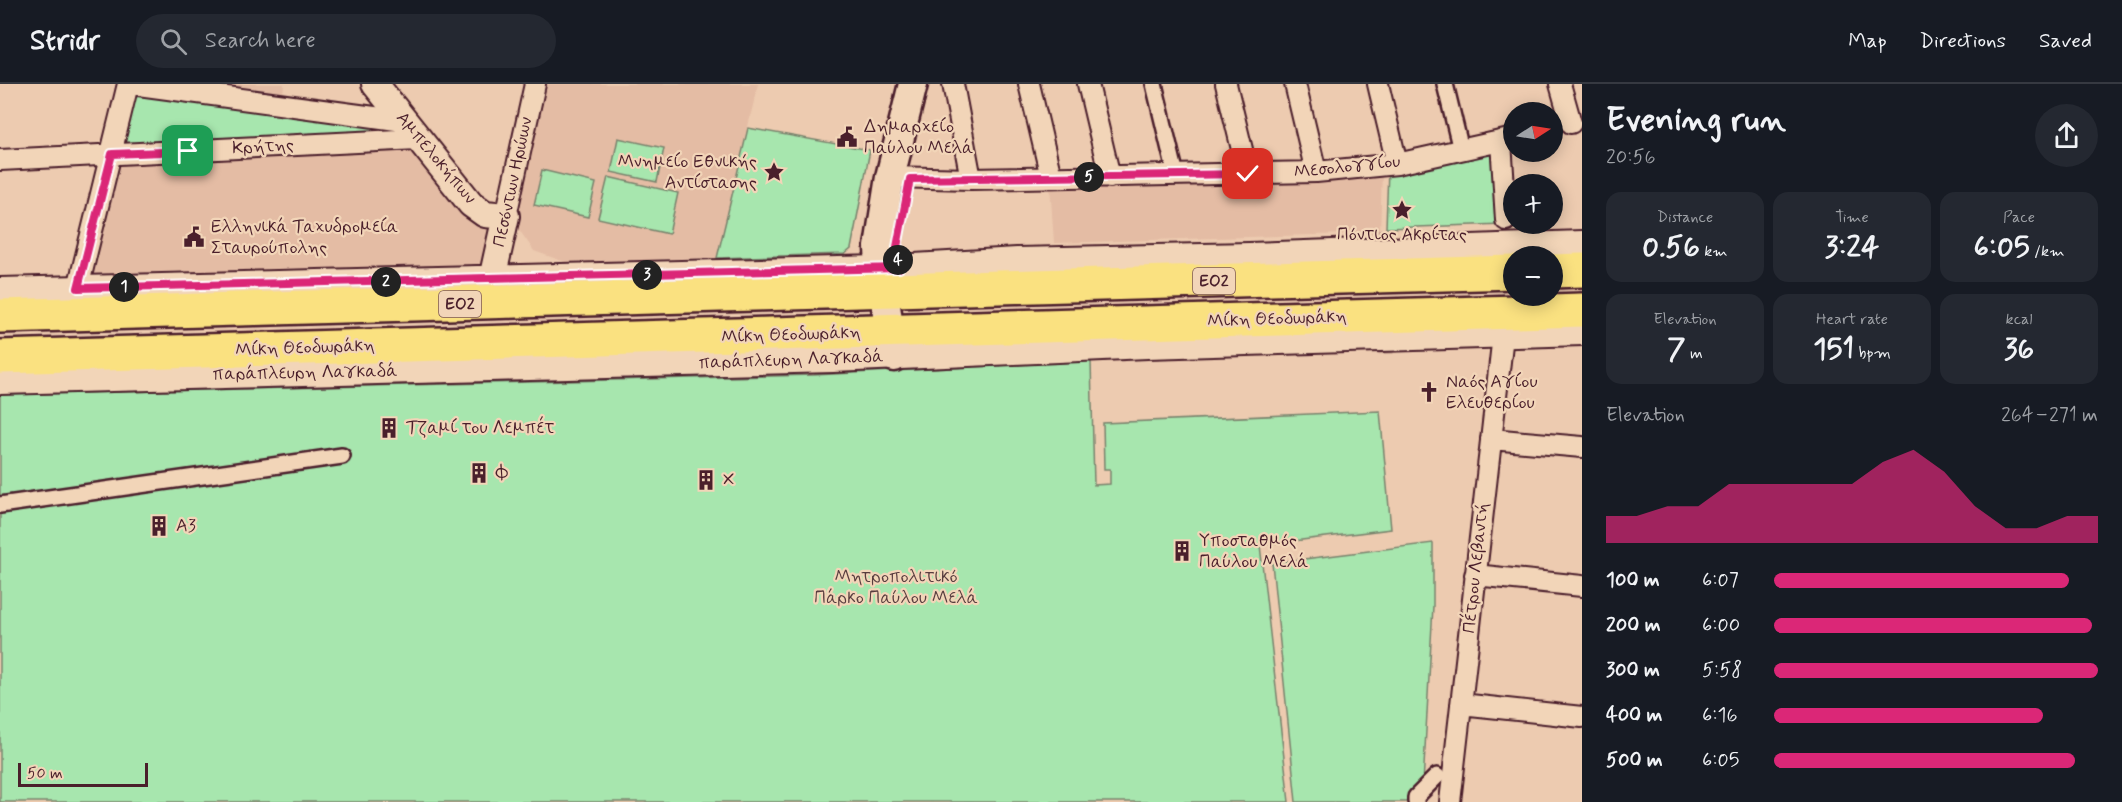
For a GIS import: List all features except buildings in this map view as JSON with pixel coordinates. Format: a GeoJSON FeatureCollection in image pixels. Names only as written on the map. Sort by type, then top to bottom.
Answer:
{"type":"FeatureCollection","features":[{"type":"Feature","properties":{"kind":"highway"},"geometry":{"type":"LineString","coordinates":[[1563,271],[1582,270]]}},
{"type":"Feature","properties":{"kind":"highway","name":"ΕΟ2"},"geometry":{"type":"LineString","coordinates":[[0,316],[78,301],[891,280],[1503,272]]}},
{"type":"Feature","properties":{"kind":"highway","name":"Μίκη Θεοδωράκη"},"geometry":{"type":"LineString","coordinates":[[0,357],[300,361],[902,344],[1582,310]]}},
{"type":"Feature","properties":{"kind":"main road"},"geometry":{"type":"LineString","coordinates":[[902,344],[891,280],[879,247],[928,85]]}},
{"type":"Feature","properties":{"kind":"street"},"geometry":{"type":"LineString","coordinates":[[78,301],[129,84],[411,130]]}},
{"type":"Feature","properties":{"kind":"street","name":"Αμπελοκήπων"},"geometry":{"type":"LineString","coordinates":[[375,84],[471,204],[485,214],[506,216]]}},
{"type":"Feature","properties":{"kind":"street","name":"Πεσόντων Ηρώων"},"geometry":{"type":"LineString","coordinates":[[492,279],[535,84]]}},
{"type":"Feature","properties":{"kind":"street"},"geometry":{"type":"LineString","coordinates":[[1029,84],[1051,177]]}},
{"type":"Feature","properties":{"kind":"street"},"geometry":{"type":"LineString","coordinates":[[1088,84],[1110,177]]}},
{"type":"Feature","properties":{"kind":"street"},"geometry":{"type":"LineString","coordinates":[[1154,84],[1176,175]]}},
{"type":"Feature","properties":{"kind":"street"},"geometry":{"type":"LineString","coordinates":[[1226,84],[1248,174]]}},
{"type":"Feature","properties":{"kind":"street"},"geometry":{"type":"LineString","coordinates":[[1295,84],[1316,172]]}},
{"type":"Feature","properties":{"kind":"street"},"geometry":{"type":"LineString","coordinates":[[1378,84],[1397,164]]}},
{"type":"Feature","properties":{"kind":"street"},"geometry":{"type":"LineString","coordinates":[[1444,84],[1461,150]]}},
{"type":"Feature","properties":{"kind":"street"},"geometry":{"type":"LineString","coordinates":[[1560,84],[1568,124]]}},
{"type":"Feature","properties":{"kind":"street"},"geometry":{"type":"LineString","coordinates":[[928,85],[971,179]]}},
{"type":"Feature","properties":{"kind":"street","name":"Κρήτης"},"geometry":{"type":"LineString","coordinates":[[0,160],[112,154],[411,130]]}},
{"type":"Feature","properties":{"kind":"street","name":"Μεσολογγίου"},"geometry":{"type":"LineString","coordinates":[[900,178],[1110,177],[1316,172],[1397,164],[1503,140]]}},
{"type":"Feature","properties":{"kind":"street"},"geometry":{"type":"LineString","coordinates":[[0,291],[78,301],[492,279],[891,280],[1017,261],[1582,244]]}},
{"type":"Feature","properties":{"kind":"street"},"geometry":{"type":"LineString","coordinates":[[902,344],[1147,345],[1582,332]]}},
{"type":"Feature","properties":{"kind":"street","name":"Πέτρου Λεβαντή"},"geometry":{"type":"LineString","coordinates":[[1450,802],[1503,335]]}},
{"type":"Feature","properties":{"kind":"street","name":"παράπλευρη Λαγκαδά"},"geometry":{"type":"LineString","coordinates":[[0,381],[300,361]]}},
{"type":"Feature","properties":{"kind":"street"},"geometry":{"type":"LineString","coordinates":[[1491,439],[1582,447]]}},
{"type":"Feature","properties":{"kind":"street"},"geometry":{"type":"LineString","coordinates":[[0,505],[342,456]]}},
{"type":"Feature","properties":{"kind":"street"},"geometry":{"type":"LineString","coordinates":[[1475,575],[1582,586]]}},
{"type":"Feature","properties":{"kind":"street"},"geometry":{"type":"LineString","coordinates":[[1461,704],[1582,717]]}},
{"type":"Feature","properties":{"kind":"street"},"geometry":{"type":"LineString","coordinates":[[1416,802],[1416,797],[1437,776]]}},
{"type":"Feature","properties":{"kind":"shaded area"},"geometry":{"type":"Polygon","coordinates":[[[208,84],[284,84],[283,94],[208,84]]]}},
{"type":"Feature","properties":{"kind":"shaded area"},"geometry":{"type":"Polygon","coordinates":[[[542,84],[758,84],[717,258],[565,262],[534,251],[513,221],[542,84]]]}},
{"type":"Feature","properties":{"kind":"shaded area"},"geometry":{"type":"Polygon","coordinates":[[[1582,109],[1582,129],[1563,134],[1563,114],[1582,109]]]}},
{"type":"Feature","properties":{"kind":"shaded area"},"geometry":{"type":"Polygon","coordinates":[[[1503,129],[1503,147],[1382,172],[1380,233],[1054,243],[1050,184],[1045,187],[1011,187],[977,173],[1039,167],[1196,166],[1382,158],[1503,129]]]}},
{"type":"Feature","properties":{"kind":"shaded area"},"geometry":{"type":"Polygon","coordinates":[[[419,146],[479,225],[499,231],[489,267],[85,278],[117,161],[419,146]]]}},
{"type":"Feature","properties":{"kind":"green space"},"geometry":{"type":"Polygon","coordinates":[[[128,84],[404,121],[418,139],[112,154],[128,84]]]}},
{"type":"Feature","properties":{"kind":"green space"},"geometry":{"type":"Polygon","coordinates":[[[748,128],[870,150],[851,249],[845,254],[717,258],[748,128]]]}},
{"type":"Feature","properties":{"kind":"green space"},"geometry":{"type":"Polygon","coordinates":[[[618,138],[664,148],[657,182],[611,172],[618,138]]]}},
{"type":"Feature","properties":{"kind":"green space"},"geometry":{"type":"Polygon","coordinates":[[[1498,146],[1503,224],[1386,228],[1388,169],[1498,146]]]}},
{"type":"Feature","properties":{"kind":"green space"},"geometry":{"type":"Polygon","coordinates":[[[542,170],[596,183],[588,217],[534,205],[542,170]]]}},
{"type":"Feature","properties":{"kind":"green space"},"geometry":{"type":"Polygon","coordinates":[[[608,177],[678,193],[669,234],[598,218],[608,177]]]}},
{"type":"Feature","properties":{"kind":"green space","name":"Μητροπολιτικό Πάρκο Παύλου Μελά"},"geometry":{"type":"Polygon","coordinates":[[[1091,361],[1094,485],[1110,484],[1110,469],[1104,469],[1103,423],[1380,411],[1391,529],[1260,545],[1289,802],[0,802],[0,395],[814,375],[1091,361]]]}},
{"type":"Feature","properties":{"kind":"green space"},"geometry":{"type":"Polygon","coordinates":[[[1433,543],[1433,606],[1422,802],[1296,802],[1272,563],[1433,543]]]}},
{"type":"Feature","properties":{"kind":"tunnel"},"geometry":{"type":"LineString","coordinates":[[1382,229],[1386,354]]}},
{"type":"Feature","properties":{"kind":"place","name":"Δημαρχείο Παύλου Μελά"},"geometry":{"type":"Point","coordinates":[847,137]}},
{"type":"Feature","properties":{"kind":"place","name":"Μνημείο Εθνικής Αντίστασης"},"geometry":{"type":"Point","coordinates":[774,172]}},
{"type":"Feature","properties":{"kind":"place","name":"Πόντιος Ακρίτας"},"geometry":{"type":"Point","coordinates":[1402,210]}},
{"type":"Feature","properties":{"kind":"place","name":"Ελληνικά Ταχυδρομεία Σταυρούπολης"},"geometry":{"type":"Point","coordinates":[194,237]}},
{"type":"Feature","properties":{"kind":"place","name":"Ναός Αγίου Ελευθερίου"},"geometry":{"type":"Point","coordinates":[1429,392]}},
{"type":"Feature","properties":{"kind":"place","name":"Τζαμί του Λεμπέτ"},"geometry":{"type":"Point","coordinates":[389,428]}},
{"type":"Feature","properties":{"kind":"place","name":"Φ"},"geometry":{"type":"Point","coordinates":[479,473]}},
{"type":"Feature","properties":{"kind":"place","name":"Χ"},"geometry":{"type":"Point","coordinates":[706,480]}},
{"type":"Feature","properties":{"kind":"place","name":"Α3"},"geometry":{"type":"Point","coordinates":[159,526]}},
{"type":"Feature","properties":{"kind":"place","name":"Υποσταθμός Παύλου Μελά"},"geometry":{"type":"Point","coordinates":[1182,551]}},
{"type":"Feature","properties":{"kind":"route"},"geometry":{"type":"LineString","coordinates":[[188,151],[112,154],[78,288],[899,268],[897,247],[910,179],[1248,174]]}}]}
